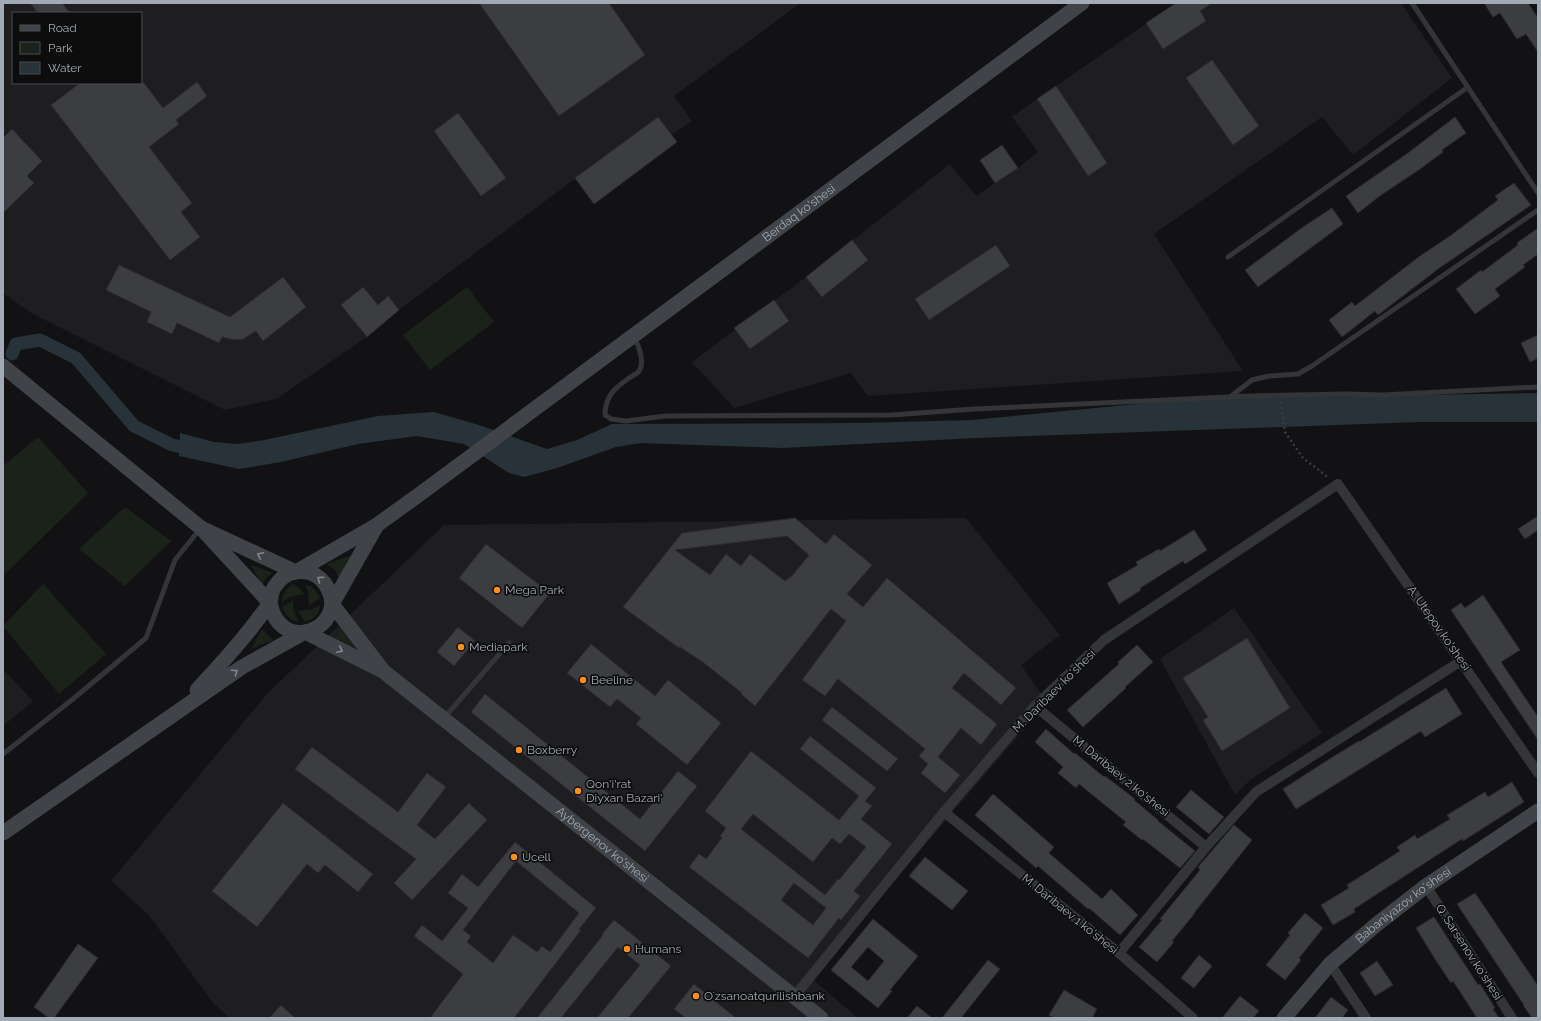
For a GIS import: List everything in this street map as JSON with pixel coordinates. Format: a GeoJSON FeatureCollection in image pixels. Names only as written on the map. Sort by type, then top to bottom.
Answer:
{"type":"FeatureCollection","features":[{"type":"Feature","properties":{"kind":"main road","name":"Berdaq ko'shesi"},"geometry":{"type":"LineString","coordinates":[[296,572],[377,524],[424,491],[1082,3]]}},
{"type":"Feature","properties":{"kind":"main road"},"geometry":{"type":"LineString","coordinates":[[3,366],[201,528],[270,603]]}},
{"type":"Feature","properties":{"kind":"main road"},"geometry":{"type":"LineString","coordinates":[[3,833],[179,710],[242,668],[305,632],[315,629],[324,623],[332,604],[377,524]]}},
{"type":"Feature","properties":{"kind":"main road"},"geometry":{"type":"LineString","coordinates":[[201,528],[296,572]]}},
{"type":"Feature","properties":{"kind":"main road"},"geometry":{"type":"LineString","coordinates":[[305,632],[295,632],[285,629],[277,622],[272,613],[270,603],[272,591],[277,583],[285,576],[296,572],[307,572],[317,576],[326,583],[331,593],[332,604]]}},
{"type":"Feature","properties":{"kind":"main road"},"geometry":{"type":"LineString","coordinates":[[179,710],[236,648],[270,603]]}},
{"type":"Feature","properties":{"kind":"main road","name":"Aybergenov ko'shesi"},"geometry":{"type":"LineString","coordinates":[[332,604],[383,671]]}},
{"type":"Feature","properties":{"kind":"main road","name":"Aybergenov ko'shesi"},"geometry":{"type":"LineString","coordinates":[[305,632],[383,671],[821,1018]]}},
{"type":"Feature","properties":{"kind":"main road","name":"Babaniyazov ko‘shesi"},"geometry":{"type":"LineString","coordinates":[[1284,1018],[1330,964],[1377,924],[1426,886],[1538,810]]}},
{"type":"Feature","properties":{"kind":"street","name":"A. Utepov ko'shesi"},"geometry":{"type":"LineString","coordinates":[[1338,484],[1538,773]]}},
{"type":"Feature","properties":{"kind":"street","name":"M. Daribaev ko'shesi"},"geometry":{"type":"LineString","coordinates":[[794,997],[944,812],[1035,706],[1104,640],[1338,484]]}},
{"type":"Feature","properties":{"kind":"street"},"geometry":{"type":"LineString","coordinates":[[1119,953],[1206,847],[1256,792],[1461,660]]}},
{"type":"Feature","properties":{"kind":"street","name":"M. Daribaev 2 ko'shesi"},"geometry":{"type":"LineString","coordinates":[[1035,706],[1206,847]]}},
{"type":"Feature","properties":{"kind":"street","name":"M. Daribaev 1 ko'shesi"},"geometry":{"type":"LineString","coordinates":[[944,812],[1119,953],[1194,1018]]}},
{"type":"Feature","properties":{"kind":"street","name":"Q. Sarsenov ko'shesi"},"geometry":{"type":"LineString","coordinates":[[1426,886],[1512,1018]]}},
{"type":"Feature","properties":{"kind":"street"},"geometry":{"type":"LineString","coordinates":[[1330,964],[1366,1018]]}},
{"type":"Feature","properties":{"kind":"lane"},"geometry":{"type":"LineString","coordinates":[[1412,3],[1538,193]]}},
{"type":"Feature","properties":{"kind":"lane"},"geometry":{"type":"LineString","coordinates":[[1228,257],[1468,87]]}},
{"type":"Feature","properties":{"kind":"lane"},"geometry":{"type":"LineString","coordinates":[[1229,397],[1252,380],[1270,376],[1298,374],[1312,366],[1538,210]]}},
{"type":"Feature","properties":{"kind":"lane"},"geometry":{"type":"LineString","coordinates":[[633,336],[639,346],[641,365],[639,371],[616,388],[605,404],[605,415],[611,419],[626,421],[672,416],[892,415],[974,409],[1229,397],[1346,394],[1383,395],[1538,387]]}},
{"type":"Feature","properties":{"kind":"lane"},"geometry":{"type":"LineString","coordinates":[[3,754],[73,699],[146,638],[175,560],[201,528]]}},
{"type":"Feature","properties":{"kind":"lane"},"geometry":{"type":"LineString","coordinates":[[444,718],[509,643]]}},
{"type":"Feature","properties":{"kind":"path"},"geometry":{"type":"LineString","coordinates":[[1280,396],[1285,432],[1303,458],[1338,484]]}},
{"type":"Feature","properties":{"kind":"shaded area"},"geometry":{"type":"Polygon","coordinates":[[[3,3],[479,3],[559,116],[645,55],[609,3],[801,3],[674,96],[692,121],[671,135],[658,117],[399,310],[367,337],[276,399],[225,410],[31,313],[3,293],[3,3]]]}},
{"type":"Feature","properties":{"kind":"shaded area"},"geometry":{"type":"Polygon","coordinates":[[[1176,3],[1401,3],[1452,78],[1353,155],[1322,117],[1154,234],[1243,371],[868,396],[851,373],[734,408],[692,362],[806,277],[950,164],[976,196],[1018,168],[1038,152],[1012,117],[1037,99],[1087,175],[1106,163],[1056,86],[1176,3]]]}},
{"type":"Feature","properties":{"kind":"shaded area","name":"Qon'i'rat Diyxan Bazari'"},"geometry":{"type":"Polygon","coordinates":[[[966,518],[1060,635],[1021,665],[1047,702],[811,978],[857,1017],[856,1018],[230,1018],[214,1004],[148,914],[111,881],[268,693],[444,525],[966,518]]]}},
{"type":"Feature","properties":{"kind":"shaded area"},"geometry":{"type":"Polygon","coordinates":[[[1234,608],[1322,733],[1250,780],[1235,795],[1160,659],[1234,608]]]}},
{"type":"Feature","properties":{"kind":"shaded area"},"geometry":{"type":"Polygon","coordinates":[[[3,669],[33,701],[3,726],[3,669]]]}},
{"type":"Feature","properties":{"kind":"green space"},"geometry":{"type":"Polygon","coordinates":[[[467,287],[494,322],[430,370],[403,335],[467,287]]]}},
{"type":"Feature","properties":{"kind":"green space"},"geometry":{"type":"Polygon","coordinates":[[[38,437],[88,493],[3,576],[3,466],[38,437]]]}},
{"type":"Feature","properties":{"kind":"green space"},"geometry":{"type":"Polygon","coordinates":[[[125,507],[171,541],[125,586],[79,549],[125,507]]]}},
{"type":"Feature","properties":{"kind":"green space"},"geometry":{"type":"Polygon","coordinates":[[[350,556],[339,579],[335,570],[326,564],[350,556]]]}},
{"type":"Feature","properties":{"kind":"green space"},"geometry":{"type":"Polygon","coordinates":[[[251,565],[273,573],[266,578],[262,585],[251,565]]]}},
{"type":"Feature","properties":{"kind":"green space"},"geometry":{"type":"Polygon","coordinates":[[[43,584],[106,654],[59,694],[3,626],[43,584]]]}},
{"type":"Feature","properties":{"kind":"green space"},"geometry":{"type":"Polygon","coordinates":[[[294,584],[305,594],[290,597],[281,603],[285,592],[294,584]]]}},
{"type":"Feature","properties":{"kind":"green space"},"geometry":{"type":"Polygon","coordinates":[[[305,585],[313,588],[320,598],[309,606],[308,591],[305,585]]]}},
{"type":"Feature","properties":{"kind":"green space"},"geometry":{"type":"Polygon","coordinates":[[[293,600],[293,609],[299,622],[288,617],[282,607],[293,600]]]}},
{"type":"Feature","properties":{"kind":"green space"},"geometry":{"type":"Polygon","coordinates":[[[320,605],[316,616],[305,622],[298,611],[313,609],[320,605]]]}},
{"type":"Feature","properties":{"kind":"green space"},"geometry":{"type":"Polygon","coordinates":[[[262,629],[273,640],[251,649],[262,629]]]}},
{"type":"Feature","properties":{"kind":"green space"},"geometry":{"type":"Polygon","coordinates":[[[342,629],[352,646],[332,639],[342,629]]]}},
{"type":"Feature","properties":{"kind":"water"},"geometry":{"type":"Polygon","coordinates":[[[1538,393],[1538,422],[1419,422],[976,438],[783,448],[641,443],[616,447],[557,468],[524,477],[509,473],[464,444],[417,436],[358,444],[281,462],[239,469],[179,456],[180,433],[214,442],[238,444],[378,416],[434,412],[479,425],[547,449],[577,440],[612,424],[859,423],[972,420],[1188,399],[1538,393]]]}},
{"type":"Feature","properties":{"kind":"building"},"geometry":{"type":"Polygon","coordinates":[[[30,3],[62,3],[69,12],[37,12],[30,3]]]}},
{"type":"Feature","properties":{"kind":"building"},"geometry":{"type":"Polygon","coordinates":[[[479,3],[609,3],[645,55],[559,116],[479,3]]]}},
{"type":"Feature","properties":{"kind":"building"},"geometry":{"type":"Polygon","coordinates":[[[1176,3],[1212,3],[1200,11],[1206,21],[1163,49],[1146,23],[1176,3]]]}},
{"type":"Feature","properties":{"kind":"building"},"geometry":{"type":"Polygon","coordinates":[[[1484,3],[1528,3],[1538,18],[1538,52],[1526,34],[1517,39],[1500,13],[1493,17],[1484,3]]]}},
{"type":"Feature","properties":{"kind":"building"},"geometry":{"type":"Polygon","coordinates":[[[1212,60],[1259,126],[1233,145],[1186,78],[1212,60]]]}},
{"type":"Feature","properties":{"kind":"building"},"geometry":{"type":"Polygon","coordinates":[[[197,82],[207,96],[176,120],[179,124],[149,147],[192,203],[181,212],[200,237],[170,260],[51,105],[79,84],[144,83],[163,108],[197,82]]]}},
{"type":"Feature","properties":{"kind":"building"},"geometry":{"type":"Polygon","coordinates":[[[1056,86],[1107,163],[1088,176],[1037,99],[1056,86]]]}},
{"type":"Feature","properties":{"kind":"building"},"geometry":{"type":"Polygon","coordinates":[[[458,113],[506,178],[481,196],[434,131],[458,113]]]}},
{"type":"Feature","properties":{"kind":"building"},"geometry":{"type":"Polygon","coordinates":[[[658,117],[677,142],[594,204],[575,178],[658,117]]]}},
{"type":"Feature","properties":{"kind":"building"},"geometry":{"type":"Polygon","coordinates":[[[1455,117],[1466,133],[1442,150],[1443,152],[1381,195],[1358,213],[1346,196],[1408,153],[1455,117]]]}},
{"type":"Feature","properties":{"kind":"building"},"geometry":{"type":"Polygon","coordinates":[[[12,129],[42,161],[27,176],[34,183],[3,213],[3,138],[12,129]]]}},
{"type":"Feature","properties":{"kind":"building"},"geometry":{"type":"Polygon","coordinates":[[[1002,145],[1018,168],[995,183],[980,160],[1002,145]]]}},
{"type":"Feature","properties":{"kind":"building"},"geometry":{"type":"Polygon","coordinates":[[[1514,183],[1531,205],[1438,269],[1378,315],[1375,311],[1342,337],[1329,320],[1352,302],[1355,306],[1420,256],[1450,236],[1498,200],[1495,196],[1514,183]]]}},
{"type":"Feature","properties":{"kind":"building"},"geometry":{"type":"Polygon","coordinates":[[[1332,208],[1343,224],[1258,287],[1245,270],[1303,227],[1332,208]]]}},
{"type":"Feature","properties":{"kind":"building"},"geometry":{"type":"Polygon","coordinates":[[[1538,228],[1538,254],[1523,265],[1525,267],[1495,289],[1500,296],[1475,314],[1456,289],[1481,270],[1482,272],[1538,228]]]}},
{"type":"Feature","properties":{"kind":"building"},"geometry":{"type":"Polygon","coordinates":[[[852,240],[868,260],[822,297],[806,277],[852,240]]]}},
{"type":"Feature","properties":{"kind":"building"},"geometry":{"type":"Polygon","coordinates":[[[996,245],[1010,266],[929,320],[915,299],[996,245]]]}},
{"type":"Feature","properties":{"kind":"building"},"geometry":{"type":"Polygon","coordinates":[[[119,265],[230,317],[283,277],[306,307],[263,341],[256,331],[243,339],[234,340],[222,337],[219,343],[177,323],[172,334],[147,322],[151,312],[106,290],[119,265]]]}},
{"type":"Feature","properties":{"kind":"building"},"geometry":{"type":"Polygon","coordinates":[[[363,287],[378,305],[388,296],[399,310],[367,337],[341,305],[363,287]]]}},
{"type":"Feature","properties":{"kind":"building"},"geometry":{"type":"Polygon","coordinates":[[[774,300],[789,321],[750,349],[734,328],[774,300]]]}},
{"type":"Feature","properties":{"kind":"building"},"geometry":{"type":"Polygon","coordinates":[[[1538,335],[1538,358],[1530,362],[1521,343],[1538,335]]]}},
{"type":"Feature","properties":{"kind":"building"},"geometry":{"type":"Polygon","coordinates":[[[1538,516],[1538,530],[1525,539],[1518,529],[1538,516]]]}},
{"type":"Feature","properties":{"kind":"building"},"geometry":{"type":"Polygon","coordinates":[[[795,518],[826,544],[834,534],[872,565],[847,594],[863,607],[887,578],[1016,688],[1001,705],[964,673],[952,688],[997,724],[981,745],[961,728],[938,757],[960,775],[945,793],[921,773],[928,764],[919,756],[925,749],[838,679],[825,696],[802,680],[846,621],[831,609],[755,706],[741,694],[742,693],[704,663],[680,647],[679,648],[623,607],[682,533],[795,518]],[[787,536],[675,550],[710,575],[726,554],[741,566],[750,554],[785,581],[792,576],[809,555],[787,536]]]}},
{"type":"Feature","properties":{"kind":"building"},"geometry":{"type":"Polygon","coordinates":[[[1194,530],[1207,550],[1185,564],[1183,561],[1140,588],[1141,590],[1119,604],[1107,583],[1138,565],[1136,562],[1159,549],[1160,551],[1194,530]]]}},
{"type":"Feature","properties":{"kind":"building"},"geometry":{"type":"Polygon","coordinates":[[[486,544],[550,593],[522,628],[459,578],[486,544]]]}},
{"type":"Feature","properties":{"kind":"building"},"geometry":{"type":"Polygon","coordinates":[[[1483,595],[1520,650],[1501,662],[1538,717],[1538,740],[1451,610],[1461,603],[1465,608],[1483,595]]]}},
{"type":"Feature","properties":{"kind":"building"},"geometry":{"type":"Polygon","coordinates":[[[458,627],[475,641],[454,666],[437,652],[458,627]]]}},
{"type":"Feature","properties":{"kind":"building"},"geometry":{"type":"Polygon","coordinates":[[[1247,638],[1290,708],[1222,751],[1203,720],[1208,717],[1183,678],[1247,638]]]}},
{"type":"Feature","properties":{"kind":"building"},"geometry":{"type":"Polygon","coordinates":[[[591,644],[655,696],[668,680],[721,723],[687,765],[636,724],[641,718],[617,699],[610,707],[567,673],[591,644]]]}},
{"type":"Feature","properties":{"kind":"building"},"geometry":{"type":"Polygon","coordinates":[[[1137,645],[1153,662],[1083,727],[1067,710],[1119,664],[1118,662],[1137,645]]]}},
{"type":"Feature","properties":{"kind":"building"},"geometry":{"type":"Polygon","coordinates":[[[1446,688],[1462,714],[1425,737],[1421,731],[1296,809],[1283,789],[1446,688]]]}},
{"type":"Feature","properties":{"kind":"building"},"geometry":{"type":"Polygon","coordinates":[[[485,694],[640,819],[678,771],[697,786],[645,851],[471,712],[485,694]]]}},
{"type":"Feature","properties":{"kind":"building"},"geometry":{"type":"Polygon","coordinates":[[[832,707],[898,759],[887,771],[822,720],[832,707]]]}},
{"type":"Feature","properties":{"kind":"building"},"geometry":{"type":"Polygon","coordinates":[[[1046,729],[1074,754],[1075,753],[1104,777],[1105,776],[1135,799],[1134,800],[1158,821],[1195,851],[1180,868],[1123,825],[1126,822],[1079,784],[1076,788],[1058,773],[1063,767],[1035,742],[1046,729]]]}},
{"type":"Feature","properties":{"kind":"building"},"geometry":{"type":"Polygon","coordinates":[[[810,736],[876,788],[865,801],[872,806],[861,819],[892,844],[854,891],[860,896],[841,920],[839,918],[808,958],[689,867],[699,854],[706,859],[722,838],[720,836],[726,828],[705,811],[751,751],[839,820],[859,796],[800,749],[810,736]],[[753,814],[741,829],[825,895],[866,847],[849,834],[840,844],[832,838],[813,862],[753,814]],[[794,883],[781,900],[813,925],[826,908],[794,883]]]}},
{"type":"Feature","properties":{"kind":"building"},"geometry":{"type":"Polygon","coordinates":[[[312,747],[398,812],[427,773],[446,787],[417,825],[435,839],[469,803],[487,820],[412,900],[394,883],[416,859],[295,769],[312,747]]]}},
{"type":"Feature","properties":{"kind":"building"},"geometry":{"type":"Polygon","coordinates":[[[1512,782],[1524,802],[1463,841],[1462,839],[1437,855],[1354,909],[1355,912],[1333,925],[1321,905],[1349,888],[1347,885],[1400,851],[1397,847],[1415,835],[1417,839],[1450,819],[1447,815],[1485,792],[1488,797],[1512,782]]]}},
{"type":"Feature","properties":{"kind":"building"},"geometry":{"type":"Polygon","coordinates":[[[1191,790],[1224,817],[1209,834],[1176,807],[1191,790]]]}},
{"type":"Feature","properties":{"kind":"building"},"geometry":{"type":"Polygon","coordinates":[[[993,794],[1054,847],[1049,853],[1102,899],[1111,889],[1138,915],[1120,935],[1038,866],[1036,868],[975,815],[993,794]]]}},
{"type":"Feature","properties":{"kind":"building"},"geometry":{"type":"Polygon","coordinates":[[[283,803],[373,874],[358,892],[325,865],[318,873],[307,864],[257,927],[212,891],[283,803]]]}},
{"type":"Feature","properties":{"kind":"building"},"geometry":{"type":"Polygon","coordinates":[[[1234,825],[1252,840],[1157,962],[1139,947],[1162,920],[1160,919],[1200,870],[1198,867],[1234,825]]]}},
{"type":"Feature","properties":{"kind":"building"},"geometry":{"type":"Polygon","coordinates":[[[515,842],[596,908],[514,1018],[430,1018],[463,974],[414,936],[422,925],[442,941],[468,908],[448,893],[462,874],[478,887],[515,842]],[[516,861],[463,930],[471,936],[467,942],[493,963],[513,935],[537,952],[542,946],[550,952],[579,913],[516,861]]]}},
{"type":"Feature","properties":{"kind":"building"},"geometry":{"type":"Polygon","coordinates":[[[925,857],[968,891],[952,910],[909,876],[925,857]]]}},
{"type":"Feature","properties":{"kind":"building"},"geometry":{"type":"Polygon","coordinates":[[[1475,893],[1538,986],[1538,1018],[1532,1018],[1457,904],[1475,893]]]}},
{"type":"Feature","properties":{"kind":"building"},"geometry":{"type":"Polygon","coordinates":[[[1305,913],[1323,928],[1299,958],[1301,960],[1285,980],[1266,965],[1290,935],[1288,933],[1305,913]]]}},
{"type":"Feature","properties":{"kind":"building"},"geometry":{"type":"Polygon","coordinates":[[[1434,917],[1478,985],[1480,984],[1495,1008],[1493,1009],[1499,1018],[1477,1018],[1453,981],[1451,983],[1435,959],[1416,928],[1434,917]]]}},
{"type":"Feature","properties":{"kind":"building"},"geometry":{"type":"Polygon","coordinates":[[[873,919],[918,956],[890,990],[892,991],[878,1008],[831,970],[873,919]],[[868,947],[851,967],[868,981],[884,961],[868,947]]]}},
{"type":"Feature","properties":{"kind":"building"},"geometry":{"type":"Polygon","coordinates":[[[614,920],[671,966],[628,1018],[597,1018],[640,965],[618,947],[561,1018],[537,1018],[603,935],[602,934],[614,920]]]}},
{"type":"Feature","properties":{"kind":"building"},"geometry":{"type":"Polygon","coordinates":[[[78,944],[98,958],[54,1018],[49,1018],[34,1007],[78,944]]]}},
{"type":"Feature","properties":{"kind":"building"},"geometry":{"type":"Polygon","coordinates":[[[1199,955],[1212,966],[1194,988],[1181,978],[1199,955]]]}},
{"type":"Feature","properties":{"kind":"building"},"geometry":{"type":"Polygon","coordinates":[[[988,960],[1000,969],[961,1018],[942,1018],[988,960]]]}},
{"type":"Feature","properties":{"kind":"building"},"geometry":{"type":"Polygon","coordinates":[[[1377,961],[1393,985],[1375,996],[1360,973],[1377,961]]]}},
{"type":"Feature","properties":{"kind":"building","name":"Oʻzsanoatqurilishbank"},"geometry":{"type":"Polygon","coordinates":[[[694,984],[736,1018],[686,1018],[674,1009],[694,984]]]}},
{"type":"Feature","properties":{"kind":"building"},"geometry":{"type":"Polygon","coordinates":[[[1064,990],[1097,1009],[1092,1018],[1054,1018],[1049,1015],[1064,990]]]}},
{"type":"Feature","properties":{"kind":"building"},"geometry":{"type":"Polygon","coordinates":[[[1240,996],[1259,1011],[1253,1018],[1222,1018],[1240,996]]]}},
{"type":"Feature","properties":{"kind":"building"},"geometry":{"type":"Polygon","coordinates":[[[1331,997],[1348,1010],[1342,1018],[1315,1018],[1331,997]]]}},
{"type":"Feature","properties":{"kind":"building"},"geometry":{"type":"Polygon","coordinates":[[[281,1005],[295,1018],[269,1018],[281,1005]]]}},
{"type":"Feature","properties":{"kind":"building"},"geometry":{"type":"Polygon","coordinates":[[[917,1006],[932,1018],[907,1018],[917,1006]]]}},
{"type":"Feature","properties":{"kind":"waterway"},"geometry":{"type":"LineString","coordinates":[[12,354],[16,344],[40,340],[76,358],[134,426],[172,445],[197,450]]}},
{"type":"Feature","properties":{"kind":"place","name":"Mega Park"},"geometry":{"type":"Point","coordinates":[497,590]}},
{"type":"Feature","properties":{"kind":"place","name":"Mediapark"},"geometry":{"type":"Point","coordinates":[461,647]}},
{"type":"Feature","properties":{"kind":"place","name":"Beeline"},"geometry":{"type":"Point","coordinates":[583,680]}},
{"type":"Feature","properties":{"kind":"place","name":"Boxberry"},"geometry":{"type":"Point","coordinates":[519,750]}},
{"type":"Feature","properties":{"kind":"place","name":"Qon'i'rat Diyxan Bazari'"},"geometry":{"type":"Point","coordinates":[578,791]}},
{"type":"Feature","properties":{"kind":"place","name":"Ucell"},"geometry":{"type":"Point","coordinates":[514,857]}},
{"type":"Feature","properties":{"kind":"place","name":"Humans"},"geometry":{"type":"Point","coordinates":[627,949]}},
{"type":"Feature","properties":{"kind":"place","name":"Oʻzsanoatqurilishbank"},"geometry":{"type":"Point","coordinates":[696,996]}}]}
